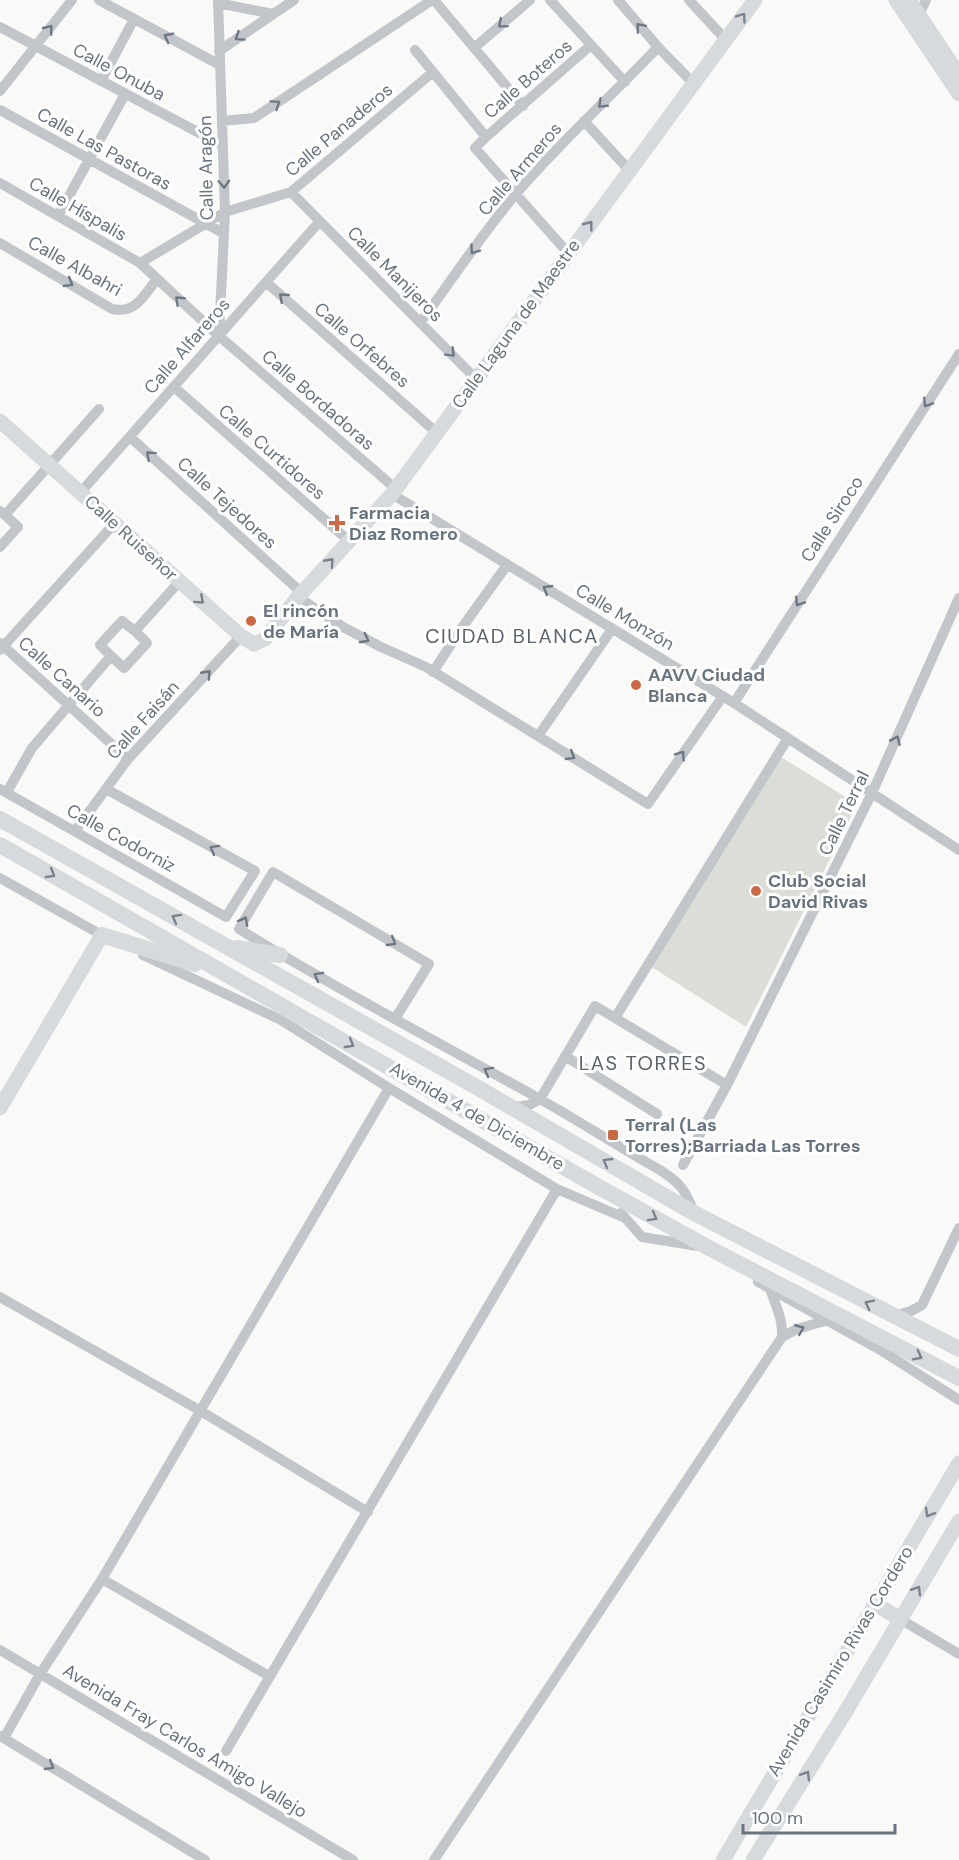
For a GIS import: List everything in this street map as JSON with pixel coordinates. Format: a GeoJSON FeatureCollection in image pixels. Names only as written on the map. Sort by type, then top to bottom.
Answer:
{"type":"FeatureCollection","features":[{"type":"Feature","properties":{"kind":"main road","name":"Avenida 4 de Diciembre"},"geometry":{"type":"LineString","coordinates":[[0,819],[512,1107],[694,1213],[959,1349]]}},
{"type":"Feature","properties":{"kind":"main road","name":"Avenida 4 de Diciembre"},"geometry":{"type":"LineString","coordinates":[[0,845],[597,1186],[709,1248],[959,1378]]}},
{"type":"Feature","properties":{"kind":"main road"},"geometry":{"type":"LineString","coordinates":[[102,935],[226,974]]}},
{"type":"Feature","properties":{"kind":"main road"},"geometry":{"type":"LineString","coordinates":[[227,946],[280,955]]}},
{"type":"Feature","properties":{"kind":"street"},"geometry":{"type":"LineString","coordinates":[[0,91],[72,0]]}},
{"type":"Feature","properties":{"kind":"street"},"geometry":{"type":"LineString","coordinates":[[99,0],[220,65]]}},
{"type":"Feature","properties":{"kind":"street"},"geometry":{"type":"LineString","coordinates":[[219,51],[294,0]]}},
{"type":"Feature","properties":{"kind":"street"},"geometry":{"type":"LineString","coordinates":[[222,121],[254,118],[433,0],[523,106]]}},
{"type":"Feature","properties":{"kind":"street"},"geometry":{"type":"LineString","coordinates":[[474,48],[530,0]]}},
{"type":"Feature","properties":{"kind":"street"},"geometry":{"type":"LineString","coordinates":[[550,0],[625,82]]}},
{"type":"Feature","properties":{"kind":"street"},"geometry":{"type":"LineString","coordinates":[[618,0],[658,47],[693,83]]}},
{"type":"Feature","properties":{"kind":"street"},"geometry":{"type":"LineString","coordinates":[[689,0],[726,40]]}},
{"type":"Feature","properties":{"kind":"street","name":"Calle Laguna de Maestre"},"geometry":{"type":"LineString","coordinates":[[241,636],[254,644],[265,639],[300,595],[394,492],[755,0]]}},
{"type":"Feature","properties":{"kind":"street"},"geometry":{"type":"LineString","coordinates":[[896,0],[959,94]]}},
{"type":"Feature","properties":{"kind":"street"},"geometry":{"type":"LineString","coordinates":[[909,0],[959,75]]}},
{"type":"Feature","properties":{"kind":"street"},"geometry":{"type":"LineString","coordinates":[[919,15],[926,0]]}},
{"type":"Feature","properties":{"kind":"street"},"geometry":{"type":"LineString","coordinates":[[218,2],[273,14]]}},
{"type":"Feature","properties":{"kind":"street","name":"Calle Aragón"},"geometry":{"type":"LineString","coordinates":[[218,2],[225,212],[219,336]]}},
{"type":"Feature","properties":{"kind":"street"},"geometry":{"type":"LineString","coordinates":[[101,81],[135,19]]}},
{"type":"Feature","properties":{"kind":"street","name":"Calle Onuba"},"geometry":{"type":"LineString","coordinates":[[0,27],[222,145]]}},
{"type":"Feature","properties":{"kind":"street","name":"Calle Boteros"},"geometry":{"type":"LineString","coordinates":[[486,137],[591,45]]}},
{"type":"Feature","properties":{"kind":"street","name":"Calle Armeros"},"geometry":{"type":"LineString","coordinates":[[420,323],[515,195],[658,47]]}},
{"type":"Feature","properties":{"kind":"street"},"geometry":{"type":"LineString","coordinates":[[415,50],[486,137],[475,148],[568,253]]}},
{"type":"Feature","properties":{"kind":"street","name":"Calle Panaderos"},"geometry":{"type":"LineString","coordinates":[[140,263],[225,212],[291,192],[433,72]]}},
{"type":"Feature","properties":{"kind":"street"},"geometry":{"type":"LineString","coordinates":[[58,216],[125,93]]}},
{"type":"Feature","properties":{"kind":"street","name":"Calle Las Pastoras"},"geometry":{"type":"LineString","coordinates":[[0,110],[224,233]]}},
{"type":"Feature","properties":{"kind":"street"},"geometry":{"type":"LineString","coordinates":[[584,121],[629,170]]}},
{"type":"Feature","properties":{"kind":"street","name":"Calle Híspalis"},"geometry":{"type":"LineString","coordinates":[[0,183],[140,263],[158,279]]}},
{"type":"Feature","properties":{"kind":"street","name":"Calle Manijeros"},"geometry":{"type":"LineString","coordinates":[[291,192],[476,379]]}},
{"type":"Feature","properties":{"kind":"street","name":"Calle Alfareros"},"geometry":{"type":"LineString","coordinates":[[80,493],[320,221]]}},
{"type":"Feature","properties":{"kind":"street","name":"Calle Albahri"},"geometry":{"type":"LineString","coordinates":[[0,243],[112,309],[124,311],[134,307],[158,279]]}},
{"type":"Feature","properties":{"kind":"street","name":"Calle Bordadoras"},"geometry":{"type":"LineString","coordinates":[[158,279],[394,492]]}},
{"type":"Feature","properties":{"kind":"street","name":"Calle Orfebres"},"geometry":{"type":"LineString","coordinates":[[266,282],[437,433]]}},
{"type":"Feature","properties":{"kind":"street","name":"Calle Siroco"},"geometry":{"type":"LineString","coordinates":[[734,703],[959,354]]}},
{"type":"Feature","properties":{"kind":"street","name":"Calle Curtidores"},"geometry":{"type":"LineString","coordinates":[[174,387],[349,541]]}},
{"type":"Feature","properties":{"kind":"street"},"geometry":{"type":"LineString","coordinates":[[0,547],[18,527],[2,513],[51,466],[99,409]]}},
{"type":"Feature","properties":{"kind":"street","name":"Calle Ruiseñor"},"geometry":{"type":"LineString","coordinates":[[0,421],[241,636]]}},
{"type":"Feature","properties":{"kind":"street","name":"Calle Tejedores"},"geometry":{"type":"LineString","coordinates":[[130,437],[300,595],[343,627],[433,672],[648,804],[723,696]]}},
{"type":"Feature","properties":{"kind":"street","name":"Calle Monzón"},"geometry":{"type":"LineString","coordinates":[[394,492],[507,565],[723,696],[959,850]]}},
{"type":"Feature","properties":{"kind":"street"},"geometry":{"type":"LineString","coordinates":[[1,646],[114,524]]}},
{"type":"Feature","properties":{"kind":"street"},"geometry":{"type":"LineString","coordinates":[[433,672],[507,565]]}},
{"type":"Feature","properties":{"kind":"street"},"geometry":{"type":"LineString","coordinates":[[135,631],[179,582]]}},
{"type":"Feature","properties":{"kind":"street","name":"Calle Terral"},"geometry":{"type":"LineString","coordinates":[[683,1166],[728,1085],[872,793],[959,598]]}},
{"type":"Feature","properties":{"kind":"street"},"geometry":{"type":"LineString","coordinates":[[122,621],[135,631],[147,643],[124,668],[100,645],[122,621]]}},
{"type":"Feature","properties":{"kind":"street"},"geometry":{"type":"LineString","coordinates":[[538,736],[612,628]]}},
{"type":"Feature","properties":{"kind":"street","name":"Calle Faisán"},"geometry":{"type":"LineString","coordinates":[[75,831],[129,759],[241,636]]}},
{"type":"Feature","properties":{"kind":"street","name":"Calle Canario"},"geometry":{"type":"LineString","coordinates":[[1,646],[129,759]]}},
{"type":"Feature","properties":{"kind":"street"},"geometry":{"type":"LineString","coordinates":[[3,790],[32,748],[111,656]]}},
{"type":"Feature","properties":{"kind":"street"},"geometry":{"type":"LineString","coordinates":[[615,1018],[788,738]]}},
{"type":"Feature","properties":{"kind":"street","name":"Calle Codorniz"},"geometry":{"type":"LineString","coordinates":[[3,790],[226,916],[255,872],[106,789]]}},
{"type":"Feature","properties":{"kind":"street"},"geometry":{"type":"LineString","coordinates":[[395,1019],[429,964],[273,872],[239,929],[280,955],[395,1019],[540,1099],[660,1170],[677,1181],[687,1194]]}},
{"type":"Feature","properties":{"kind":"street"},"geometry":{"type":"LineString","coordinates":[[0,878],[102,935],[281,1020],[557,1189],[625,1218]]}},
{"type":"Feature","properties":{"kind":"street"},"geometry":{"type":"LineString","coordinates":[[0,1108],[102,935]]}},
{"type":"Feature","properties":{"kind":"street"},"geometry":{"type":"LineString","coordinates":[[512,1107],[529,1105],[540,1099],[595,1006],[728,1085]]}},
{"type":"Feature","properties":{"kind":"street"},"geometry":{"type":"LineString","coordinates":[[565,1056],[657,1114]]}},
{"type":"Feature","properties":{"kind":"street"},"geometry":{"type":"LineString","coordinates":[[205,1860],[2,1737],[102,1579],[389,1088]]}},
{"type":"Feature","properties":{"kind":"street"},"geometry":{"type":"LineString","coordinates":[[660,1170],[668,1171],[683,1166],[687,1194],[694,1213]]}},
{"type":"Feature","properties":{"kind":"street"},"geometry":{"type":"LineString","coordinates":[[597,1186],[642,1237],[709,1248]]}},
{"type":"Feature","properties":{"kind":"street"},"geometry":{"type":"LineString","coordinates":[[226,1751],[557,1189]]}},
{"type":"Feature","properties":{"kind":"street"},"geometry":{"type":"LineString","coordinates":[[893,1316],[922,1305],[959,1228]]}},
{"type":"Feature","properties":{"kind":"street"},"geometry":{"type":"LineString","coordinates":[[690,1245],[882,1351],[959,1400]]}},
{"type":"Feature","properties":{"kind":"street"},"geometry":{"type":"LineString","coordinates":[[770,1289],[779,1309],[783,1326],[782,1337]]}},
{"type":"Feature","properties":{"kind":"street"},"geometry":{"type":"LineString","coordinates":[[0,1297],[199,1410],[368,1512]]}},
{"type":"Feature","properties":{"kind":"street"},"geometry":{"type":"LineString","coordinates":[[434,1860],[782,1337],[797,1329],[828,1320]]}},
{"type":"Feature","properties":{"kind":"street","name":"Avenida Casimiro Rivas Cordero"},"geometry":{"type":"LineString","coordinates":[[723,1860],[959,1463]]}},
{"type":"Feature","properties":{"kind":"street","name":"Avenida Casimiro Rivas Cordero"},"geometry":{"type":"LineString","coordinates":[[753,1860],[843,1716],[959,1521]]}},
{"type":"Feature","properties":{"kind":"street"},"geometry":{"type":"LineString","coordinates":[[102,1579],[270,1676]]}},
{"type":"Feature","properties":{"kind":"street"},"geometry":{"type":"LineString","coordinates":[[874,1603],[959,1654]]}},
{"type":"Feature","properties":{"kind":"street","name":"Avenida Fray Carlos Amigo Vallejo"},"geometry":{"type":"LineString","coordinates":[[0,1650],[353,1860]]}},
{"type":"Feature","properties":{"kind":"shaded area","name":"Club Social David Rivas"},"geometry":{"type":"Polygon","coordinates":[[[781,757],[844,796],[852,806],[852,815],[746,1027],[650,966],[781,757]]]}},
{"type":"Feature","properties":{"kind":"place","name":"Farmacia Diaz Romero"},"geometry":{"type":"Point","coordinates":[337,523]}},
{"type":"Feature","properties":{"kind":"place","name":"El rincón de María"},"geometry":{"type":"Point","coordinates":[251,621]}},
{"type":"Feature","properties":{"kind":"place","name":"AAVV Ciudad Blanca"},"geometry":{"type":"Point","coordinates":[636,685]}},
{"type":"Feature","properties":{"kind":"place","name":"Club Social David Rivas"},"geometry":{"type":"Point","coordinates":[756,891]}},
{"type":"Feature","properties":{"kind":"place","name":"Terral (Las Torres);Barriada Las Torres"},"geometry":{"type":"Point","coordinates":[613,1135]}},
{"type":"Feature","properties":{"kind":"district","name":"CIUDAD BLANCA"},"geometry":{"type":"Point","coordinates":[512,636]}},
{"type":"Feature","properties":{"kind":"district","name":"LAS TORRES"},"geometry":{"type":"Point","coordinates":[643,1063]}}]}
